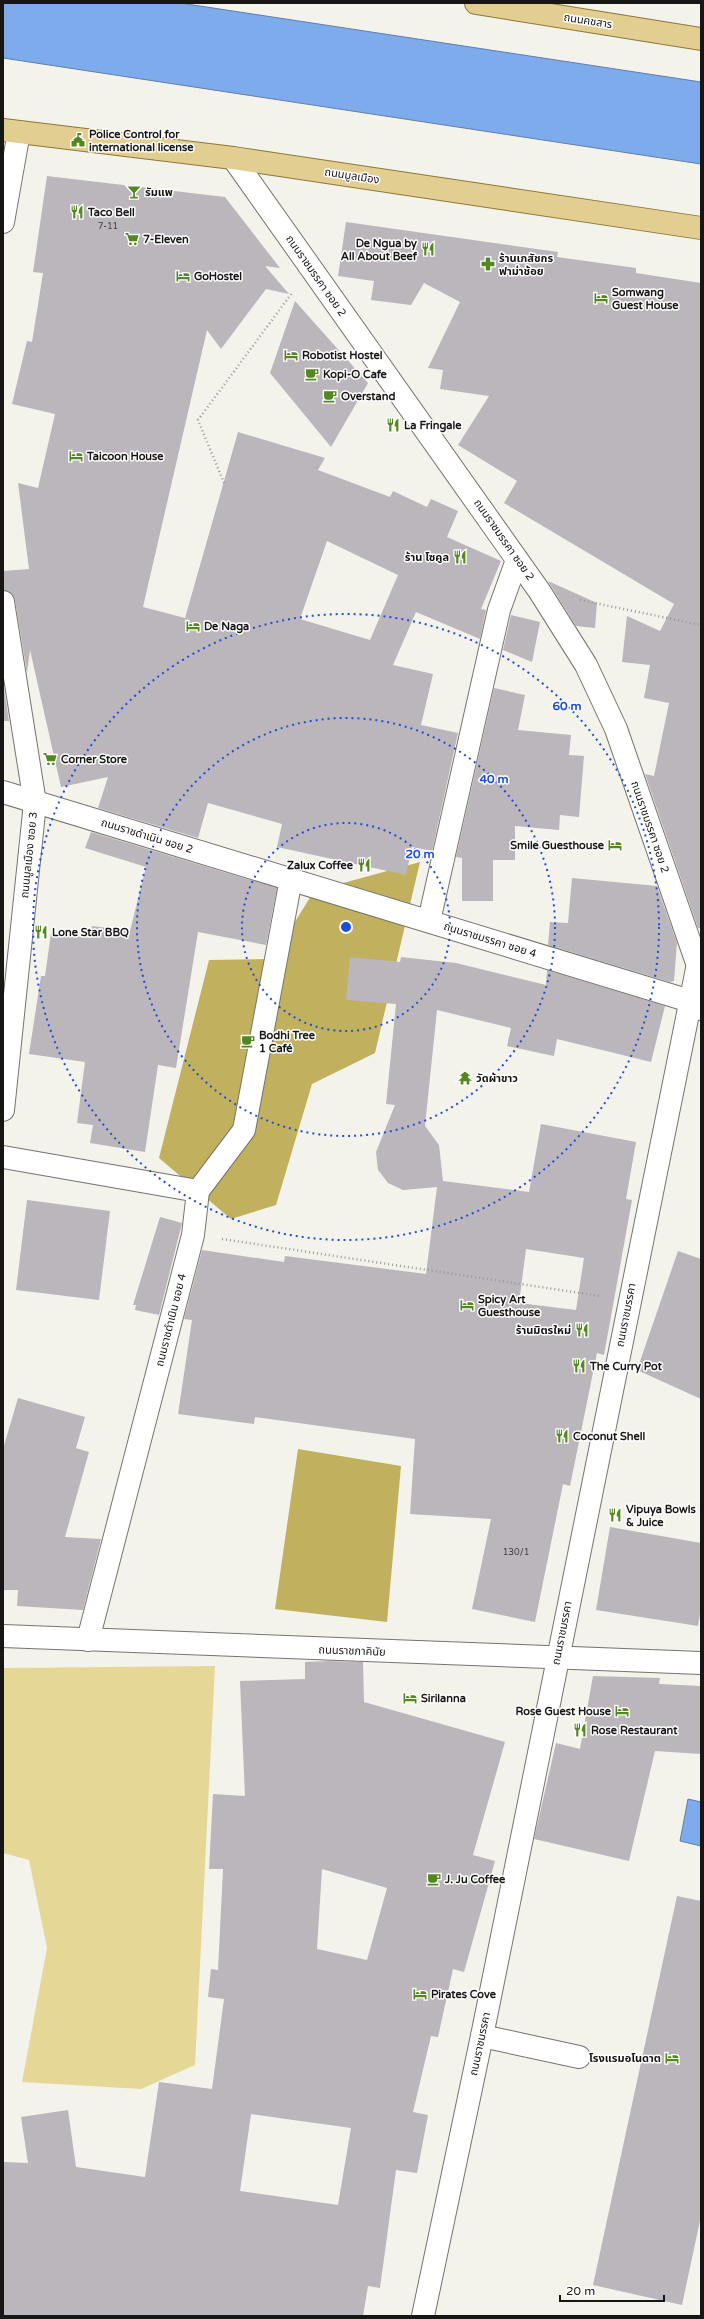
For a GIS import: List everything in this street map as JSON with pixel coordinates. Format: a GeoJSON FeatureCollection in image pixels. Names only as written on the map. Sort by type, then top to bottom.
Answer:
{"type":"FeatureCollection","features":[{"type":"Feature","properties":{"kind":"main road","name":"ถนนคชสาร"},"geometry":{"type":"LineString","coordinates":[[476,3],[544,9],[701,39]]}},
{"type":"Feature","properties":{"kind":"main road","name":"ถนนมูลเมือง"},"geometry":{"type":"LineString","coordinates":[[11,131],[234,158],[701,228]]}},
{"type":"Feature","properties":{"kind":"street"},"geometry":{"type":"LineString","coordinates":[[3,222],[11,131]]}},
{"type":"Feature","properties":{"kind":"street","name":"ถนนราชมรรคา ซอย 2"},"geometry":{"type":"LineString","coordinates":[[234,158],[540,592],[586,665],[616,729],[699,956]]}},
{"type":"Feature","properties":{"kind":"street"},"geometry":{"type":"LineString","coordinates":[[429,921],[499,610],[517,560]]}},
{"type":"Feature","properties":{"kind":"street","name":"ถนนมูลเมือง ซอย 3"},"geometry":{"type":"LineString","coordinates":[[3,602],[35,803],[3,1110]]}},
{"type":"Feature","properties":{"kind":"street","name":"ถนนราชดำเนิน ซอย 2"},"geometry":{"type":"LineString","coordinates":[[3,792],[35,803],[290,879]]}},
{"type":"Feature","properties":{"kind":"street"},"geometry":{"type":"LineString","coordinates":[[3,1157],[198,1190],[244,1130],[290,879]]}},
{"type":"Feature","properties":{"kind":"street","name":"ถนนราชมรรคา ซอย 4"},"geometry":{"type":"LineString","coordinates":[[290,879],[696,1005]]}},
{"type":"Feature","properties":{"kind":"street","name":"ถนนราชมรรคา"},"geometry":{"type":"LineString","coordinates":[[422,2316],[482,2036],[629,1300],[696,1005],[699,956]]}},
{"type":"Feature","properties":{"kind":"street","name":"ถนนราชดำเนิน ซอย 4"},"geometry":{"type":"LineString","coordinates":[[88,1640],[193,1235],[198,1190]]}},
{"type":"Feature","properties":{"kind":"street","name":"ถนนราชภาคินัย"},"geometry":{"type":"LineString","coordinates":[[3,1636],[557,1659],[701,1663]]}},
{"type":"Feature","properties":{"kind":"street"},"geometry":{"type":"LineString","coordinates":[[482,2036],[579,2057]]}},
{"type":"Feature","properties":{"kind":"path"},"geometry":{"type":"LineString","coordinates":[[224,482],[198,420],[311,268]]}},
{"type":"Feature","properties":{"kind":"path"},"geometry":{"type":"LineString","coordinates":[[540,592],[701,625]]}},
{"type":"Feature","properties":{"kind":"path"},"geometry":{"type":"LineString","coordinates":[[193,1235],[629,1300]]}},
{"type":"Feature","properties":{"kind":"shaded area"},"geometry":{"type":"Polygon","coordinates":[[[420,862],[375,1053],[312,1084],[276,1205],[231,1219],[159,1158],[209,960],[272,959],[314,891],[420,862]]]}},
{"type":"Feature","properties":{"kind":"shaded area"},"geometry":{"type":"Polygon","coordinates":[[[298,1449],[401,1466],[387,1622],[275,1609],[298,1449]]]}},
{"type":"Feature","properties":{"kind":"shaded area"},"geometry":{"type":"Polygon","coordinates":[[[215,1666],[195,2065],[141,2089],[22,2082],[47,1948],[29,1860],[3,1853],[3,1668],[215,1666]]]}},
{"type":"Feature","properties":{"kind":"water"},"geometry":{"type":"Polygon","coordinates":[[[3,3],[180,3],[701,82],[701,164],[3,58],[3,3]]]}},
{"type":"Feature","properties":{"kind":"water"},"geometry":{"type":"Polygon","coordinates":[[[688,1799],[701,1802],[701,1846],[680,1841],[688,1799]]]}},
{"type":"Feature","properties":{"kind":"building"},"geometry":{"type":"Polygon","coordinates":[[[47,176],[225,197],[280,268],[265,266],[289,294],[266,289],[221,349],[207,330],[143,607],[185,618],[238,432],[325,458],[318,470],[390,497],[393,491],[427,507],[431,499],[458,511],[447,537],[501,561],[481,609],[486,610],[480,639],[416,612],[393,665],[433,674],[421,725],[458,733],[432,851],[412,847],[406,875],[277,847],[282,824],[208,803],[198,838],[98,808],[108,777],[61,787],[30,650],[27,673],[15,600],[12,594],[3,590],[3,571],[29,569],[18,483],[38,488],[55,414],[12,404],[27,341],[32,342],[43,273],[33,272],[47,176]],[[327,541],[300,619],[370,640],[398,575],[327,541]]]}},
{"type":"Feature","properties":{"kind":"building"},"geometry":{"type":"Polygon","coordinates":[[[346,222],[558,252],[557,257],[636,268],[636,273],[701,283],[701,928],[698,928],[645,774],[654,776],[669,703],[644,698],[650,665],[622,662],[627,616],[660,631],[674,604],[504,503],[517,481],[458,445],[489,396],[440,389],[443,370],[428,368],[460,302],[424,283],[411,305],[371,300],[374,281],[338,276],[346,222]]]}},
{"type":"Feature","properties":{"kind":"building"},"geometry":{"type":"Polygon","coordinates":[[[295,301],[368,383],[331,447],[270,373],[295,301]]]}},
{"type":"Feature","properties":{"kind":"building"},"geometry":{"type":"Polygon","coordinates":[[[548,581],[597,603],[595,628],[576,626],[548,581]]]}},
{"type":"Feature","properties":{"kind":"building"},"geometry":{"type":"Polygon","coordinates":[[[511,615],[540,622],[532,662],[503,650],[511,615]]]}},
{"type":"Feature","properties":{"kind":"building"},"geometry":{"type":"Polygon","coordinates":[[[3,682],[9,721],[3,721],[3,682]]]}},
{"type":"Feature","properties":{"kind":"building"},"geometry":{"type":"Polygon","coordinates":[[[494,688],[525,695],[518,730],[571,735],[569,755],[584,756],[579,817],[560,815],[559,830],[515,826],[515,860],[493,860],[493,901],[462,901],[462,858],[456,857],[494,688]]]}},
{"type":"Feature","properties":{"kind":"building"},"geometry":{"type":"Polygon","coordinates":[[[91,832],[277,888],[266,945],[198,932],[176,1068],[158,1065],[145,1152],[90,1143],[93,1125],[77,1123],[85,1062],[29,1054],[41,976],[45,976],[51,933],[90,938],[92,926],[130,931],[146,867],[85,848],[91,832]]]}},
{"type":"Feature","properties":{"kind":"building"},"geometry":{"type":"Polygon","coordinates":[[[572,878],[657,886],[677,943],[674,981],[670,982],[548,945],[550,922],[568,923],[572,878]]]}},
{"type":"Feature","properties":{"kind":"building"},"geometry":{"type":"Polygon","coordinates":[[[350,957],[400,962],[401,957],[456,963],[546,985],[547,970],[665,1006],[651,1062],[557,1039],[554,1056],[507,1046],[511,1028],[437,1010],[425,1126],[439,1145],[443,1181],[529,1192],[541,1124],[636,1142],[626,1199],[632,1200],[604,1355],[597,1353],[570,1486],[563,1484],[535,1622],[472,1609],[491,1519],[410,1514],[415,1439],[255,1417],[254,1424],[178,1414],[192,1320],[184,1319],[202,1250],[284,1262],[285,1256],[426,1274],[437,1187],[403,1190],[388,1183],[378,1170],[376,1152],[395,1105],[386,1104],[396,1004],[346,1000],[350,957]],[[526,1249],[519,1303],[576,1310],[584,1258],[526,1249]]]}},
{"type":"Feature","properties":{"kind":"building"},"geometry":{"type":"Polygon","coordinates":[[[27,1200],[110,1211],[99,1300],[16,1290],[27,1200]]]}},
{"type":"Feature","properties":{"kind":"building"},"geometry":{"type":"Polygon","coordinates":[[[160,1217],[182,1223],[159,1315],[135,1310],[136,1305],[133,1305],[160,1217]]]}},
{"type":"Feature","properties":{"kind":"building"},"geometry":{"type":"Polygon","coordinates":[[[678,1251],[701,1259],[701,1399],[637,1370],[678,1251]]]}},
{"type":"Feature","properties":{"kind":"building"},"geometry":{"type":"Polygon","coordinates":[[[18,1398],[85,1417],[76,1448],[89,1452],[65,1537],[101,1539],[83,1610],[17,1606],[18,1590],[3,1590],[3,1449],[18,1398]]]}},
{"type":"Feature","properties":{"kind":"building"},"geometry":{"type":"Polygon","coordinates":[[[610,1527],[701,1543],[701,1608],[698,1626],[596,1610],[610,1527]]]}},
{"type":"Feature","properties":{"kind":"building"},"geometry":{"type":"Polygon","coordinates":[[[305,1662],[363,1662],[364,1702],[505,1742],[473,1855],[495,1861],[464,1972],[453,1969],[438,2037],[431,2036],[413,2112],[428,2115],[417,2173],[396,2170],[380,2288],[368,2286],[363,2316],[3,2316],[3,2162],[28,2163],[21,2117],[68,2110],[76,2167],[145,2177],[159,2082],[212,2089],[224,1999],[208,1997],[211,1969],[218,1970],[223,1869],[209,1869],[213,1794],[245,1796],[240,1681],[305,1679],[305,1662]],[[322,1869],[317,1949],[367,1960],[387,1888],[322,1869]],[[251,2114],[240,2191],[338,2205],[351,2128],[251,2114]]]}},
{"type":"Feature","properties":{"kind":"building"},"geometry":{"type":"Polygon","coordinates":[[[593,1676],[660,1678],[659,1684],[701,1686],[701,1754],[655,1751],[629,1861],[534,1839],[556,1743],[580,1749],[593,1676]]]}},
{"type":"Feature","properties":{"kind":"building","name":"โรงแรมอโนดาต"},"geometry":{"type":"Polygon","coordinates":[[[677,1896],[701,1901],[701,2216],[682,2305],[593,2285],[677,1896]]]}},
{"type":"Feature","properties":{"kind":"place","name":"Police Control for international license"},"geometry":{"type":"Point","coordinates":[78,140]}},
{"type":"Feature","properties":{"kind":"place","name":"รัมแพ"},"geometry":{"type":"Point","coordinates":[134,192]}},
{"type":"Feature","properties":{"kind":"place","name":"Taco Bell"},"geometry":{"type":"Point","coordinates":[77,212]}},
{"type":"Feature","properties":{"kind":"place","name":"7-Eleven"},"geometry":{"type":"Point","coordinates":[132,239]}},
{"type":"Feature","properties":{"kind":"place","name":"De Ngua by All About Beef"},"geometry":{"type":"Point","coordinates":[428,249]}},
{"type":"Feature","properties":{"kind":"place","name":"ร้านเภสัชกร ฟาม่าช้อย"},"geometry":{"type":"Point","coordinates":[488,264]}},
{"type":"Feature","properties":{"kind":"place","name":"GoHostel"},"geometry":{"type":"Point","coordinates":[183,276]}},
{"type":"Feature","properties":{"kind":"place","name":"Somwang Guest House"},"geometry":{"type":"Point","coordinates":[601,298]}},
{"type":"Feature","properties":{"kind":"place","name":"Robotist Hostel"},"geometry":{"type":"Point","coordinates":[291,355]}},
{"type":"Feature","properties":{"kind":"place","name":"Kopi-O Cafe"},"geometry":{"type":"Point","coordinates":[312,374]}},
{"type":"Feature","properties":{"kind":"place","name":"Overstand"},"geometry":{"type":"Point","coordinates":[330,396]}},
{"type":"Feature","properties":{"kind":"place","name":"La Fringale"},"geometry":{"type":"Point","coordinates":[393,425]}},
{"type":"Feature","properties":{"kind":"place","name":"Taicoon House"},"geometry":{"type":"Point","coordinates":[76,456]}},
{"type":"Feature","properties":{"kind":"place","name":"ร้าน โซคูล"},"geometry":{"type":"Point","coordinates":[460,557]}},
{"type":"Feature","properties":{"kind":"place","name":"De Naga"},"geometry":{"type":"Point","coordinates":[193,626]}},
{"type":"Feature","properties":{"kind":"place","name":"Corner Store"},"geometry":{"type":"Point","coordinates":[50,759]}},
{"type":"Feature","properties":{"kind":"place","name":"Smile Guesthouse"},"geometry":{"type":"Point","coordinates":[615,845]}},
{"type":"Feature","properties":{"kind":"place","name":"Zalux Coffee"},"geometry":{"type":"Point","coordinates":[364,865]}},
{"type":"Feature","properties":{"kind":"place","name":"Lone Star BBQ"},"geometry":{"type":"Point","coordinates":[41,932]}},
{"type":"Feature","properties":{"kind":"place","name":"Bodhi Tree 1 Café"},"geometry":{"type":"Point","coordinates":[248,1041]}},
{"type":"Feature","properties":{"kind":"place","name":"วัดผ้าขาว"},"geometry":{"type":"Point","coordinates":[465,1078]}},
{"type":"Feature","properties":{"kind":"place","name":"Spicy Art Guesthouse"},"geometry":{"type":"Point","coordinates":[467,1305]}},
{"type":"Feature","properties":{"kind":"place","name":"ร้านมิตรใหม่"},"geometry":{"type":"Point","coordinates":[582,1330]}},
{"type":"Feature","properties":{"kind":"place","name":"The Curry Pot"},"geometry":{"type":"Point","coordinates":[579,1366]}},
{"type":"Feature","properties":{"kind":"place","name":"Coconut Shell"},"geometry":{"type":"Point","coordinates":[562,1436]}},
{"type":"Feature","properties":{"kind":"place","name":"Vipuya Bowls & Juice"},"geometry":{"type":"Point","coordinates":[615,1515]}},
{"type":"Feature","properties":{"kind":"place","name":"Sirilanna"},"geometry":{"type":"Point","coordinates":[410,1698]}},
{"type":"Feature","properties":{"kind":"place","name":"Rose Guest House"},"geometry":{"type":"Point","coordinates":[622,1711]}},
{"type":"Feature","properties":{"kind":"place","name":"Rose Restaurant"},"geometry":{"type":"Point","coordinates":[580,1730]}},
{"type":"Feature","properties":{"kind":"place","name":"J. Ju Coffee"},"geometry":{"type":"Point","coordinates":[434,1879]}},
{"type":"Feature","properties":{"kind":"place","name":"Pirates Cove"},"geometry":{"type":"Point","coordinates":[420,1994]}},
{"type":"Feature","properties":{"kind":"place","name":"โรงแรมอโนดาต"},"geometry":{"type":"Point","coordinates":[672,2058]}}]}
